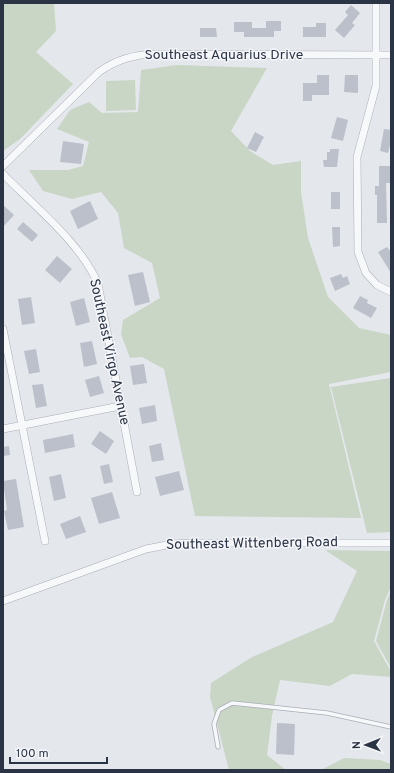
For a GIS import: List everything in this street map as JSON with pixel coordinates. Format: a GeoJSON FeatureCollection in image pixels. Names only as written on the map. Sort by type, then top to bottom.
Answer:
{"type":"FeatureCollection","features":[{"type":"Feature","properties":{"kind":"street"},"geometry":{"type":"LineString","coordinates":[[376,3],[376,86],[357,157],[358,252],[366,272],[377,285],[391,292]]}},
{"type":"Feature","properties":{"kind":"street","name":"Southeast Aquarius Drive"},"geometry":{"type":"LineString","coordinates":[[3,166],[98,72],[127,58],[145,54],[391,55]]}},
{"type":"Feature","properties":{"kind":"street","name":"Southeast Virgo Avenue"},"geometry":{"type":"LineString","coordinates":[[3,174],[79,251],[92,270],[98,284],[137,492]]}},
{"type":"Feature","properties":{"kind":"street"},"geometry":{"type":"LineString","coordinates":[[3,329],[44,541]]}},
{"type":"Feature","properties":{"kind":"street"},"geometry":{"type":"LineString","coordinates":[[3,429],[120,406]]}},
{"type":"Feature","properties":{"kind":"street","name":"Southeast Wittenberg Road"},"geometry":{"type":"LineString","coordinates":[[3,602],[127,555],[159,546],[197,543],[391,543]]}},
{"type":"Feature","properties":{"kind":"lane"},"geometry":{"type":"LineString","coordinates":[[218,747],[214,724],[219,710],[232,703],[327,713],[391,727]]}},
{"type":"Feature","properties":{"kind":"green space"},"geometry":{"type":"Polygon","coordinates":[[[3,3],[54,3],[56,31],[36,52],[73,84],[20,139],[3,151],[3,3]]]}},
{"type":"Feature","properties":{"kind":"green space"},"geometry":{"type":"Polygon","coordinates":[[[177,65],[267,68],[231,131],[250,151],[273,165],[301,161],[301,192],[308,238],[328,297],[359,328],[391,335],[391,372],[329,384],[361,518],[195,516],[164,369],[142,357],[130,358],[121,334],[123,320],[160,298],[152,263],[124,248],[118,213],[101,192],[72,199],[43,191],[29,170],[68,170],[83,166],[89,142],[57,129],[70,110],[89,102],[102,113],[138,112],[141,70],[177,65]]]}},
{"type":"Feature","properties":{"kind":"green space"},"geometry":{"type":"Polygon","coordinates":[[[135,80],[136,110],[106,111],[106,81],[135,80]]]}},
{"type":"Feature","properties":{"kind":"green space"},"geometry":{"type":"Polygon","coordinates":[[[391,378],[391,532],[367,533],[331,387],[391,378]]]}},
{"type":"Feature","properties":{"kind":"green space"},"geometry":{"type":"Polygon","coordinates":[[[325,550],[391,551],[391,587],[385,600],[374,641],[391,672],[391,677],[352,674],[330,686],[280,680],[272,716],[267,755],[286,770],[229,770],[210,697],[211,683],[252,657],[333,622],[357,571],[325,550]]]}},
{"type":"Feature","properties":{"kind":"green space"},"geometry":{"type":"Polygon","coordinates":[[[391,591],[391,668],[376,641],[387,600],[391,591]]]}},
{"type":"Feature","properties":{"kind":"green space"},"geometry":{"type":"Polygon","coordinates":[[[344,758],[380,760],[391,764],[391,770],[321,770],[344,758]]]}},
{"type":"Feature","properties":{"kind":"building"},"geometry":{"type":"Polygon","coordinates":[[[351,5],[360,13],[352,23],[355,25],[344,38],[335,30],[348,15],[345,12],[351,5]]]}},
{"type":"Feature","properties":{"kind":"building"},"geometry":{"type":"Polygon","coordinates":[[[266,21],[281,21],[281,31],[274,31],[274,37],[244,37],[244,32],[234,32],[234,22],[252,22],[252,28],[266,28],[266,21]]]}},
{"type":"Feature","properties":{"kind":"building"},"geometry":{"type":"Polygon","coordinates":[[[316,23],[326,23],[326,37],[303,37],[303,27],[316,27],[316,23]]]}},
{"type":"Feature","properties":{"kind":"building"},"geometry":{"type":"Polygon","coordinates":[[[200,28],[216,28],[217,37],[200,37],[200,28]]]}},
{"type":"Feature","properties":{"kind":"building"},"geometry":{"type":"Polygon","coordinates":[[[317,75],[329,75],[329,95],[312,95],[312,101],[303,101],[303,83],[317,83],[317,75]]]}},
{"type":"Feature","properties":{"kind":"building"},"geometry":{"type":"Polygon","coordinates":[[[345,75],[358,75],[358,93],[344,92],[345,75]]]}},
{"type":"Feature","properties":{"kind":"building"},"geometry":{"type":"Polygon","coordinates":[[[337,117],[348,120],[343,141],[331,138],[337,117]]]}},
{"type":"Feature","properties":{"kind":"building"},"geometry":{"type":"Polygon","coordinates":[[[384,129],[391,130],[391,141],[388,153],[380,151],[384,129]]]}},
{"type":"Feature","properties":{"kind":"building"},"geometry":{"type":"Polygon","coordinates":[[[255,132],[264,137],[256,152],[247,148],[255,132]]]}},
{"type":"Feature","properties":{"kind":"building"},"geometry":{"type":"Polygon","coordinates":[[[63,141],[84,144],[81,164],[60,162],[63,141]]]}},
{"type":"Feature","properties":{"kind":"building"},"geometry":{"type":"Polygon","coordinates":[[[330,149],[339,149],[337,167],[324,167],[323,160],[327,160],[327,152],[330,152],[330,149]]]}},
{"type":"Feature","properties":{"kind":"building"},"geometry":{"type":"Polygon","coordinates":[[[379,166],[390,166],[391,183],[386,183],[387,223],[377,223],[377,195],[375,195],[375,186],[379,186],[379,166]]]}},
{"type":"Feature","properties":{"kind":"building"},"geometry":{"type":"Polygon","coordinates":[[[331,192],[340,192],[340,209],[331,209],[331,192]]]}},
{"type":"Feature","properties":{"kind":"building"},"geometry":{"type":"Polygon","coordinates":[[[90,201],[98,219],[78,229],[70,211],[90,201]]]}},
{"type":"Feature","properties":{"kind":"building"},"geometry":{"type":"Polygon","coordinates":[[[3,205],[14,215],[3,227],[3,205]]]}},
{"type":"Feature","properties":{"kind":"building"},"geometry":{"type":"Polygon","coordinates":[[[23,222],[38,235],[32,242],[17,229],[23,222]]]}},
{"type":"Feature","properties":{"kind":"building"},"geometry":{"type":"Polygon","coordinates":[[[332,227],[340,227],[340,246],[333,247],[332,227]]]}},
{"type":"Feature","properties":{"kind":"building"},"geometry":{"type":"Polygon","coordinates":[[[387,247],[391,252],[391,273],[378,252],[387,247]]]}},
{"type":"Feature","properties":{"kind":"building"},"geometry":{"type":"Polygon","coordinates":[[[57,256],[72,269],[60,283],[45,270],[57,256]]]}},
{"type":"Feature","properties":{"kind":"building"},"geometry":{"type":"Polygon","coordinates":[[[143,272],[150,302],[135,306],[128,275],[143,272]]]}},
{"type":"Feature","properties":{"kind":"building"},"geometry":{"type":"Polygon","coordinates":[[[341,274],[343,278],[347,276],[350,284],[335,291],[330,278],[341,274]]]}},
{"type":"Feature","properties":{"kind":"building"},"geometry":{"type":"Polygon","coordinates":[[[360,296],[368,300],[367,303],[377,308],[371,318],[353,308],[360,296]]]}},
{"type":"Feature","properties":{"kind":"building"},"geometry":{"type":"Polygon","coordinates":[[[31,297],[35,323],[22,325],[18,299],[31,297]]]}},
{"type":"Feature","properties":{"kind":"building"},"geometry":{"type":"Polygon","coordinates":[[[84,298],[90,322],[76,326],[70,302],[84,298]]]}},
{"type":"Feature","properties":{"kind":"building"},"geometry":{"type":"Polygon","coordinates":[[[92,341],[97,364],[84,367],[80,343],[92,341]]]}},
{"type":"Feature","properties":{"kind":"building"},"geometry":{"type":"Polygon","coordinates":[[[36,349],[40,372],[29,374],[24,351],[36,349]]]}},
{"type":"Feature","properties":{"kind":"building"},"geometry":{"type":"Polygon","coordinates":[[[144,364],[147,383],[133,385],[130,366],[144,364]]]}},
{"type":"Feature","properties":{"kind":"building"},"geometry":{"type":"Polygon","coordinates":[[[99,376],[104,393],[90,397],[85,380],[99,376]]]}},
{"type":"Feature","properties":{"kind":"building"},"geometry":{"type":"Polygon","coordinates":[[[43,384],[47,406],[36,408],[32,385],[43,384]]]}},
{"type":"Feature","properties":{"kind":"building"},"geometry":{"type":"Polygon","coordinates":[[[155,405],[157,421],[142,424],[139,408],[155,405]]]}},
{"type":"Feature","properties":{"kind":"building"},"geometry":{"type":"Polygon","coordinates":[[[100,431],[114,441],[106,454],[91,444],[100,431]]]}},
{"type":"Feature","properties":{"kind":"building"},"geometry":{"type":"Polygon","coordinates":[[[73,434],[75,447],[45,453],[43,440],[73,434]]]}},
{"type":"Feature","properties":{"kind":"building"},"geometry":{"type":"Polygon","coordinates":[[[161,443],[164,460],[152,462],[149,446],[161,443]]]}},
{"type":"Feature","properties":{"kind":"building"},"geometry":{"type":"Polygon","coordinates":[[[9,446],[10,455],[3,456],[3,447],[9,446]]]}},
{"type":"Feature","properties":{"kind":"building"},"geometry":{"type":"Polygon","coordinates":[[[109,464],[113,482],[104,484],[100,466],[109,464]]]}},
{"type":"Feature","properties":{"kind":"building"},"geometry":{"type":"Polygon","coordinates":[[[179,471],[184,490],[160,496],[155,477],[179,471]]]}},
{"type":"Feature","properties":{"kind":"building"},"geometry":{"type":"Polygon","coordinates":[[[61,474],[66,498],[54,501],[49,477],[61,474]]]}},
{"type":"Feature","properties":{"kind":"building"},"geometry":{"type":"Polygon","coordinates":[[[16,479],[24,527],[8,530],[4,511],[7,510],[3,481],[16,479]]]}},
{"type":"Feature","properties":{"kind":"building"},"geometry":{"type":"Polygon","coordinates":[[[112,492],[120,518],[99,524],[91,498],[112,492]]]}},
{"type":"Feature","properties":{"kind":"building"},"geometry":{"type":"Polygon","coordinates":[[[80,516],[86,532],[66,539],[60,524],[80,516]]]}},
{"type":"Feature","properties":{"kind":"building"},"geometry":{"type":"Polygon","coordinates":[[[277,723],[295,724],[294,755],[276,754],[277,723]]]}}]}
